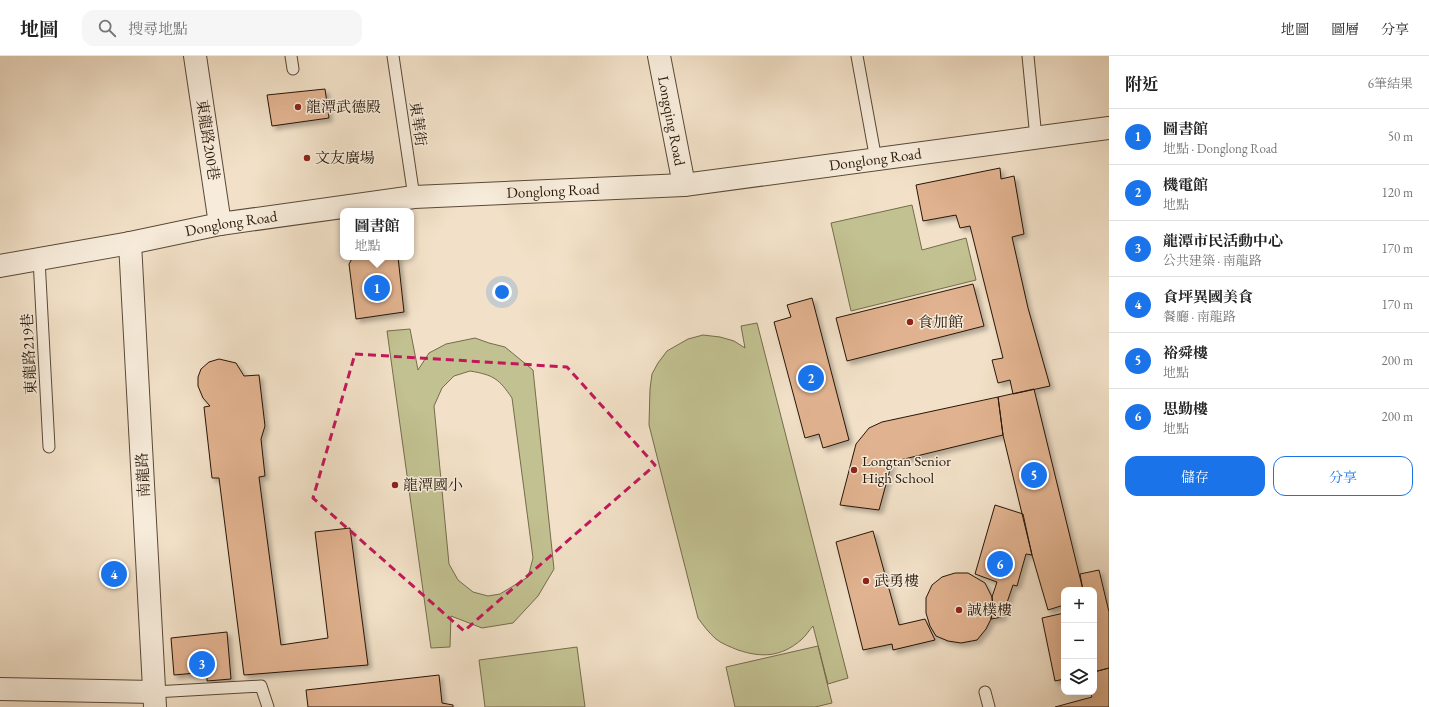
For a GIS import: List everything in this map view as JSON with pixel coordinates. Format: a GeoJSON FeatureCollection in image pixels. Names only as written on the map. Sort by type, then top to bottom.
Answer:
{"type":"FeatureCollection","features":[{"type":"Feature","properties":{"kind":"street","name":"東龍路200巷"},"geometry":{"type":"LineString","coordinates":[[195,56],[220,224]]}},
{"type":"Feature","properties":{"kind":"street","name":"Longqing Road"},"geometry":{"type":"LineString","coordinates":[[659,56],[684,185]]}},
{"type":"Feature","properties":{"kind":"street","name":"Donglong Road"},"geometry":{"type":"LineString","coordinates":[[0,266],[130,243],[220,224],[414,197],[684,185],[1109,128]]}},
{"type":"Feature","properties":{"kind":"street","name":"南龍路"},"geometry":{"type":"LineString","coordinates":[[130,243],[155,700]]}},
{"type":"Feature","properties":{"kind":"street"},"geometry":{"type":"LineString","coordinates":[[0,689],[155,700]]}},
{"type":"Feature","properties":{"kind":"lane"},"geometry":{"type":"LineString","coordinates":[[291,56],[293,69]]}},
{"type":"Feature","properties":{"kind":"lane","name":"東華街"},"geometry":{"type":"LineString","coordinates":[[393,56],[414,197]]}},
{"type":"Feature","properties":{"kind":"lane"},"geometry":{"type":"LineString","coordinates":[[857,56],[876,160]]}},
{"type":"Feature","properties":{"kind":"lane"},"geometry":{"type":"LineString","coordinates":[[1028,56],[1036,138]]}},
{"type":"Feature","properties":{"kind":"lane","name":"東龍路219巷"},"geometry":{"type":"LineString","coordinates":[[40,259],[49,447]]}},
{"type":"Feature","properties":{"kind":"lane"},"geometry":{"type":"LineString","coordinates":[[155,700],[261,686],[268,707]]}},
{"type":"Feature","properties":{"kind":"lane"},"geometry":{"type":"LineString","coordinates":[[985,692],[988,707]]}},
{"type":"Feature","properties":{"kind":"highlighted area"},"geometry":{"type":"Polygon","coordinates":[[[355,354],[567,367],[655,465],[464,631],[313,498],[355,354]]]}},
{"type":"Feature","properties":{"kind":"shaded area"},"geometry":{"type":"Polygon","coordinates":[[[912,205],[922,250],[966,238],[976,280],[851,311],[831,223],[912,205]]]}},
{"type":"Feature","properties":{"kind":"shaded area"},"geometry":{"type":"Polygon","coordinates":[[[757,323],[848,678],[828,684],[813,626],[794,646],[779,653],[763,655],[747,653],[721,642],[711,634],[698,618],[649,425],[652,374],[667,351],[688,339],[703,335],[720,337],[734,341],[745,348],[741,326],[757,323]]]}},
{"type":"Feature","properties":{"kind":"shaded area"},"geometry":{"type":"Polygon","coordinates":[[[410,329],[418,370],[429,353],[446,344],[475,338],[505,347],[533,370],[554,569],[538,596],[513,623],[482,628],[451,616],[450,647],[431,648],[387,331],[410,329]],[[470,371],[454,376],[442,388],[434,406],[449,564],[458,580],[473,592],[488,596],[500,594],[528,577],[533,558],[512,398],[503,386],[495,379],[485,374],[470,371]]]}},
{"type":"Feature","properties":{"kind":"shaded area"},"geometry":{"type":"Polygon","coordinates":[[[818,646],[832,703],[815,707],[735,707],[726,667],[818,646]]]}},
{"type":"Feature","properties":{"kind":"shaded area"},"geometry":{"type":"Polygon","coordinates":[[[577,647],[585,707],[485,707],[479,660],[577,647]]]}},
{"type":"Feature","properties":{"kind":"building","name":"龍潭武德殿"},"geometry":{"type":"Polygon","coordinates":[[[325,89],[329,118],[272,126],[267,95],[325,89]]]}},
{"type":"Feature","properties":{"kind":"building"},"geometry":{"type":"Polygon","coordinates":[[[1000,168],[1001,179],[1014,176],[1024,234],[1012,237],[1028,308],[1050,386],[1013,394],[1010,380],[998,383],[992,360],[1003,358],[970,226],[960,228],[956,215],[923,221],[916,185],[1000,168]]]}},
{"type":"Feature","properties":{"kind":"building"},"geometry":{"type":"Polygon","coordinates":[[[351,260],[398,260],[404,312],[356,319],[349,264],[351,260]]]}},
{"type":"Feature","properties":{"kind":"building","name":"食加館"},"geometry":{"type":"Polygon","coordinates":[[[973,284],[984,326],[847,361],[836,318],[973,284]]]}},
{"type":"Feature","properties":{"kind":"building"},"geometry":{"type":"Polygon","coordinates":[[[812,298],[849,440],[823,448],[819,434],[805,438],[774,322],[791,317],[787,305],[812,298]]]}},
{"type":"Feature","properties":{"kind":"building"},"geometry":{"type":"Polygon","coordinates":[[[219,359],[236,363],[244,376],[259,375],[265,426],[261,439],[265,476],[259,477],[281,645],[328,638],[315,532],[350,528],[368,665],[244,675],[219,478],[212,478],[204,407],[210,406],[203,398],[198,386],[198,377],[201,369],[209,362],[219,359]]]}},
{"type":"Feature","properties":{"kind":"building"},"geometry":{"type":"Polygon","coordinates":[[[1034,389],[1082,587],[1061,587],[1061,606],[1048,610],[1032,555],[1003,435],[998,397],[1034,389]]]}},
{"type":"Feature","properties":{"kind":"building"},"geometry":{"type":"Polygon","coordinates":[[[998,397],[1003,435],[892,462],[879,510],[840,505],[856,444],[869,428],[882,422],[998,397]]]}},
{"type":"Feature","properties":{"kind":"building"},"geometry":{"type":"Polygon","coordinates":[[[995,505],[1023,514],[1032,555],[1026,554],[1017,586],[1013,585],[1002,617],[991,619],[993,607],[992,597],[997,582],[975,574],[995,505]]]}},
{"type":"Feature","properties":{"kind":"building","name":"武勇樓"},"geometry":{"type":"Polygon","coordinates":[[[873,531],[899,625],[925,619],[935,640],[893,650],[892,644],[863,650],[836,542],[873,531]]]}},
{"type":"Feature","properties":{"kind":"building"},"geometry":{"type":"Polygon","coordinates":[[[1099,570],[1109,612],[1109,668],[1097,671],[1097,587],[1082,587],[1080,574],[1099,570]]]}},
{"type":"Feature","properties":{"kind":"building","name":"誠樸樓"},"geometry":{"type":"Polygon","coordinates":[[[955,573],[968,573],[985,583],[992,597],[993,607],[991,619],[986,629],[977,640],[961,643],[948,641],[936,636],[930,626],[926,613],[926,598],[932,585],[942,577],[955,573]]]}},
{"type":"Feature","properties":{"kind":"building"},"geometry":{"type":"Polygon","coordinates":[[[1061,614],[1061,680],[1055,681],[1042,618],[1061,614]]]}},
{"type":"Feature","properties":{"kind":"building"},"geometry":{"type":"Polygon","coordinates":[[[227,632],[231,679],[207,681],[207,672],[174,675],[171,638],[227,632]]]}},
{"type":"Feature","properties":{"kind":"building"},"geometry":{"type":"Polygon","coordinates":[[[1109,668],[1109,707],[1055,707],[1092,697],[1091,695],[1097,695],[1097,671],[1109,668]]]}},
{"type":"Feature","properties":{"kind":"building"},"geometry":{"type":"Polygon","coordinates":[[[439,675],[442,703],[453,705],[453,707],[308,707],[306,690],[439,675]]]}},
{"type":"Feature","properties":{"kind":"place","name":"龍潭武德殿"},"geometry":{"type":"Point","coordinates":[298,107]}},
{"type":"Feature","properties":{"kind":"place","name":"文友廣場"},"geometry":{"type":"Point","coordinates":[307,158]}},
{"type":"Feature","properties":{"kind":"place","name":"圖書館"},"geometry":{"type":"Point","coordinates":[377,288]}},
{"type":"Feature","properties":{"kind":"place","name":"食加館"},"geometry":{"type":"Point","coordinates":[910,322]}},
{"type":"Feature","properties":{"kind":"place","name":"機電館"},"geometry":{"type":"Point","coordinates":[811,378]}},
{"type":"Feature","properties":{"kind":"place","name":"Longtan Senior High School"},"geometry":{"type":"Point","coordinates":[854,470]}},
{"type":"Feature","properties":{"kind":"place","name":"裕舜樓"},"geometry":{"type":"Point","coordinates":[1034,475]}},
{"type":"Feature","properties":{"kind":"place","name":"龍潭國小"},"geometry":{"type":"Point","coordinates":[395,485]}},
{"type":"Feature","properties":{"kind":"place","name":"思勤樓"},"geometry":{"type":"Point","coordinates":[1000,564]}},
{"type":"Feature","properties":{"kind":"place","name":"食坪異國美食"},"geometry":{"type":"Point","coordinates":[114,574]}},
{"type":"Feature","properties":{"kind":"place","name":"武勇樓"},"geometry":{"type":"Point","coordinates":[866,581]}},
{"type":"Feature","properties":{"kind":"place","name":"誠樸樓"},"geometry":{"type":"Point","coordinates":[959,610]}},
{"type":"Feature","properties":{"kind":"place","name":"龍潭市民活動中心"},"geometry":{"type":"Point","coordinates":[202,664]}}]}
